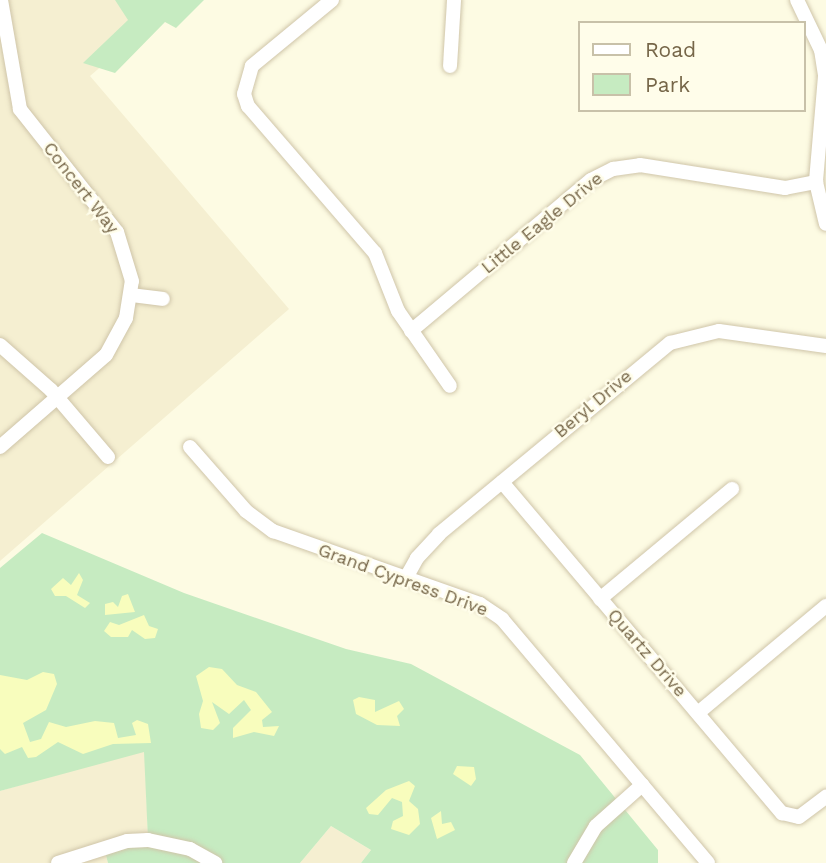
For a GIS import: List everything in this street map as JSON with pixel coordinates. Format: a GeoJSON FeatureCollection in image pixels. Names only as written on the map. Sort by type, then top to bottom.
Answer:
{"type":"FeatureCollection","features":[{"type":"Feature","properties":{"kind":"street","name":"Concert Way"},"geometry":{"type":"LineString","coordinates":[[0,447],[106,355],[126,318],[131,295],[130,265],[117,232],[20,109],[1,0]]}},
{"type":"Feature","properties":{"kind":"street"},"geometry":{"type":"LineString","coordinates":[[332,0],[252,66],[244,94],[248,106],[375,253],[411,331],[450,386]]}},
{"type":"Feature","properties":{"kind":"street"},"geometry":{"type":"LineString","coordinates":[[450,66],[454,0]]}},
{"type":"Feature","properties":{"kind":"street"},"geometry":{"type":"LineString","coordinates":[[797,0],[821,50],[825,76],[816,182],[826,225]]}},
{"type":"Feature","properties":{"kind":"street","name":"Little Eagle Drive"},"geometry":{"type":"LineString","coordinates":[[411,331],[592,180],[613,169],[640,165],[785,188],[816,182]]}},
{"type":"Feature","properties":{"kind":"street"},"geometry":{"type":"LineString","coordinates":[[131,295],[163,299]]}},
{"type":"Feature","properties":{"kind":"street","name":"Beryl Drive"},"geometry":{"type":"LineString","coordinates":[[406,578],[427,546],[670,343],[719,331],[826,346]]}},
{"type":"Feature","properties":{"kind":"street"},"geometry":{"type":"LineString","coordinates":[[0,345],[58,398],[108,457]]}},
{"type":"Feature","properties":{"kind":"street","name":"Grand Cypress Drive"},"geometry":{"type":"LineString","coordinates":[[190,447],[246,511],[273,531],[480,604],[502,619],[708,863]]}},
{"type":"Feature","properties":{"kind":"street","name":"Quartz Drive"},"geometry":{"type":"LineString","coordinates":[[502,482],[782,813],[796,818],[826,797]]}},
{"type":"Feature","properties":{"kind":"street"},"geometry":{"type":"LineString","coordinates":[[600,599],[732,489]]}},
{"type":"Feature","properties":{"kind":"street"},"geometry":{"type":"LineString","coordinates":[[698,713],[826,606]]}},
{"type":"Feature","properties":{"kind":"street"},"geometry":{"type":"LineString","coordinates":[[573,863],[596,826],[642,785]]}},
{"type":"Feature","properties":{"kind":"street"},"geometry":{"type":"LineString","coordinates":[[58,863],[127,841],[148,840],[190,849],[215,863]]}},
{"type":"Feature","properties":{"kind":"shaded area"},"geometry":{"type":"Polygon","coordinates":[[[0,0],[148,0],[161,15],[90,76],[289,309],[0,561],[0,0]]]}},
{"type":"Feature","properties":{"kind":"shaded area"},"geometry":{"type":"Polygon","coordinates":[[[138,751],[145,752],[148,840],[104,849],[108,863],[0,863],[0,791],[138,751]]]}},
{"type":"Feature","properties":{"kind":"shaded area"},"geometry":{"type":"Polygon","coordinates":[[[331,826],[371,850],[361,863],[300,863],[331,826]]]}},
{"type":"Feature","properties":{"kind":"green space"},"geometry":{"type":"Polygon","coordinates":[[[115,0],[204,0],[176,28],[165,22],[115,73],[83,63],[128,20],[115,0]]]}},
{"type":"Feature","properties":{"kind":"green space"},"geometry":{"type":"Polygon","coordinates":[[[42,533],[184,593],[346,649],[411,664],[580,755],[658,850],[658,863],[361,863],[371,850],[331,826],[300,863],[108,863],[104,848],[148,840],[144,752],[0,791],[0,568],[42,533]]]}},
{"type":"Feature","properties":{"kind":"sand"},"geometry":{"type":"Polygon","coordinates":[[[79,573],[83,580],[77,595],[90,603],[85,608],[66,596],[55,596],[51,589],[63,578],[71,585],[79,573]]]}},
{"type":"Feature","properties":{"kind":"sand"},"geometry":{"type":"Polygon","coordinates":[[[128,594],[135,612],[105,615],[105,604],[113,602],[118,607],[122,596],[128,594]]]}},
{"type":"Feature","properties":{"kind":"sand"},"geometry":{"type":"Polygon","coordinates":[[[144,615],[149,626],[158,629],[155,638],[145,639],[132,630],[128,637],[111,637],[104,631],[110,622],[119,625],[144,615]]]}},
{"type":"Feature","properties":{"kind":"sand"},"geometry":{"type":"Polygon","coordinates":[[[209,667],[222,669],[237,685],[256,692],[272,712],[262,720],[263,727],[279,726],[274,736],[254,732],[233,738],[233,728],[251,710],[244,700],[229,714],[212,702],[220,723],[213,730],[201,728],[199,714],[203,701],[196,676],[209,667]]]}},
{"type":"Feature","properties":{"kind":"sand"},"geometry":{"type":"Polygon","coordinates":[[[43,672],[54,674],[57,684],[46,710],[23,723],[30,742],[41,739],[49,722],[66,727],[95,721],[114,723],[118,738],[136,735],[132,723],[137,720],[148,724],[151,743],[113,744],[83,754],[58,742],[36,757],[28,758],[22,747],[5,754],[0,749],[0,675],[27,680],[43,672]]]}},
{"type":"Feature","properties":{"kind":"sand"},"geometry":{"type":"Polygon","coordinates":[[[359,697],[375,700],[375,712],[399,701],[404,709],[397,716],[400,726],[377,725],[356,714],[353,700],[359,697]]]}},
{"type":"Feature","properties":{"kind":"sand"},"geometry":{"type":"Polygon","coordinates":[[[457,766],[474,767],[476,779],[471,786],[453,774],[457,766]]]}},
{"type":"Feature","properties":{"kind":"sand"},"geometry":{"type":"Polygon","coordinates":[[[409,781],[415,786],[409,801],[418,809],[420,824],[409,835],[391,829],[393,821],[403,816],[402,802],[392,798],[378,815],[369,814],[366,808],[386,790],[409,781]]]}},
{"type":"Feature","properties":{"kind":"sand"},"geometry":{"type":"Polygon","coordinates":[[[441,811],[442,824],[451,822],[455,830],[437,839],[431,818],[441,811]]]}}]}
